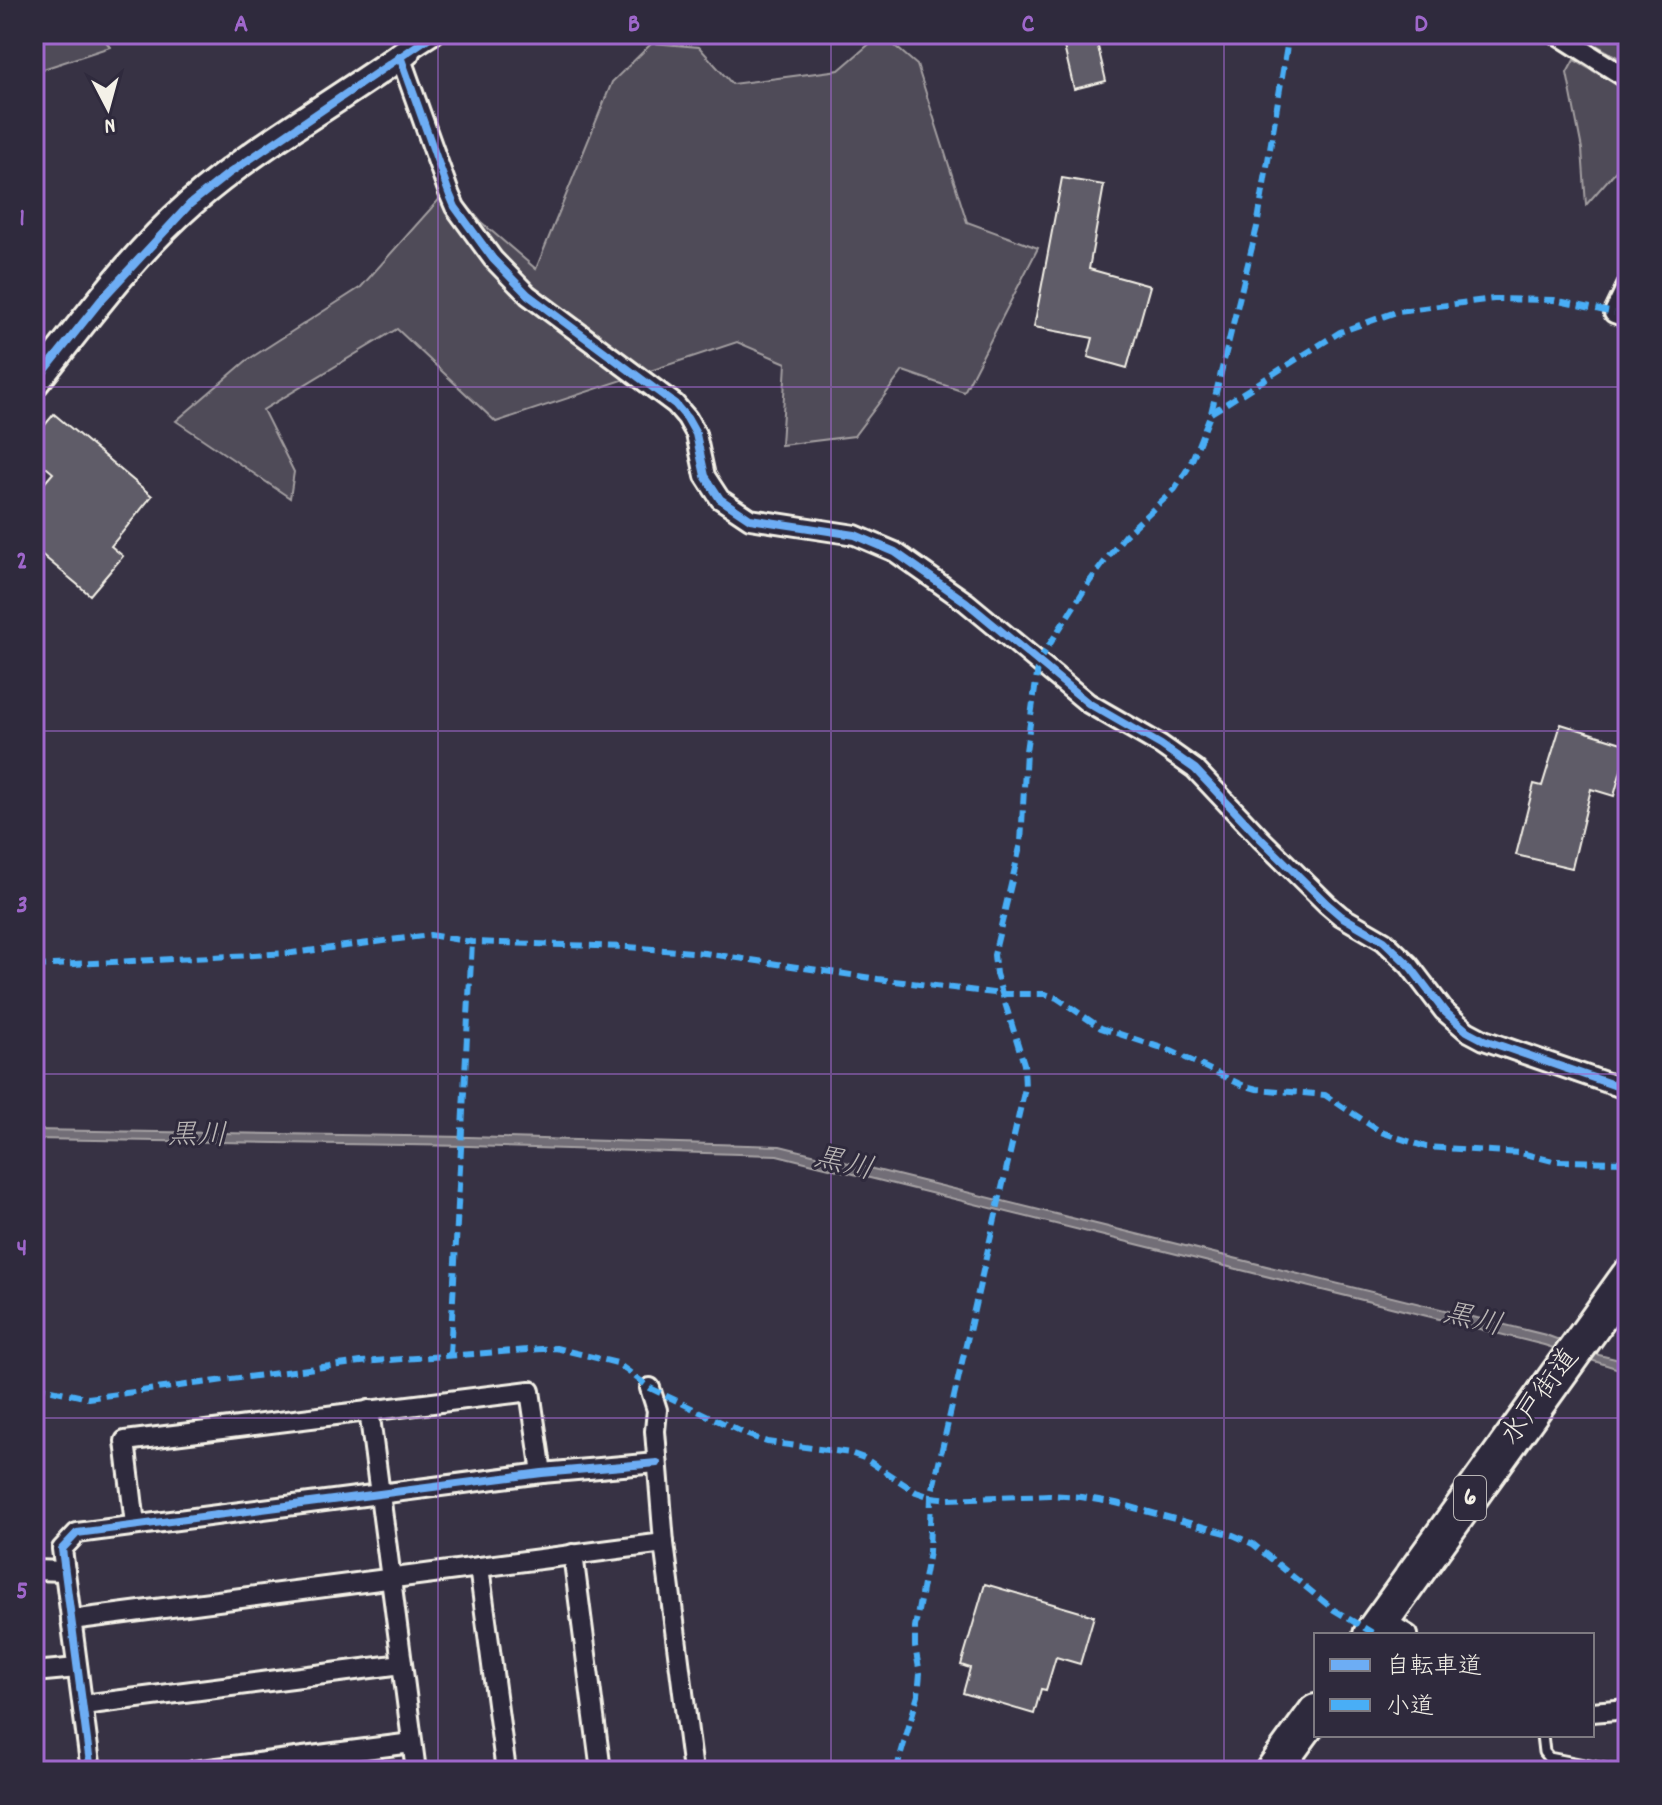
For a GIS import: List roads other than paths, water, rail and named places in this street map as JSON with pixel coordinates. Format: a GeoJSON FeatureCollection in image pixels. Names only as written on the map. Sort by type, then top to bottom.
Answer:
{"type":"FeatureCollection","features":[{"type":"Feature","properties":{"kind":"highway","name":"水戸街道"},"geometry":{"type":"LineString","coordinates":[[1387,1630],[1628,1277]]}},
{"type":"Feature","properties":{"kind":"highway"},"geometry":{"type":"LineString","coordinates":[[1273,1771],[1314,1715]]}},
{"type":"Feature","properties":{"kind":"street"},"geometry":{"type":"LineString","coordinates":[[34,384],[101,300],[190,204],[406,48],[434,34]]}},
{"type":"Feature","properties":{"kind":"street"},"geometry":{"type":"LineString","coordinates":[[1557,34],[1628,79]]}},
{"type":"Feature","properties":{"kind":"street"},"geometry":{"type":"LineString","coordinates":[[406,48],[455,207],[505,274],[528,295],[675,404],[696,434],[705,476],[720,499],[750,519],[855,535],[895,552],[966,602],[1088,703],[1161,745],[1195,769],[1327,904],[1399,954],[1444,1011],[1467,1031],[1628,1090]]}},
{"type":"Feature","properties":{"kind":"street"},"geometry":{"type":"LineString","coordinates":[[1628,284],[1614,313],[1628,318]]}},
{"type":"Feature","properties":{"kind":"street"},"geometry":{"type":"LineString","coordinates":[[650,1388],[657,1410],[657,1463],[664,1543],[693,1771]]}},
{"type":"Feature","properties":{"kind":"street"},"geometry":{"type":"LineString","coordinates":[[135,1524],[125,1441],[369,1410],[530,1391],[542,1473]]}},
{"type":"Feature","properties":{"kind":"street"},"geometry":{"type":"LineString","coordinates":[[369,1410],[416,1771]]}},
{"type":"Feature","properties":{"kind":"street"},"geometry":{"type":"LineString","coordinates":[[91,1771],[62,1549],[77,1533],[542,1473],[657,1463]]}},
{"type":"Feature","properties":{"kind":"street"},"geometry":{"type":"LineString","coordinates":[[71,1620],[664,1543]]}},
{"type":"Feature","properties":{"kind":"street"},"geometry":{"type":"LineString","coordinates":[[573,1554],[601,1771]]}},
{"type":"Feature","properties":{"kind":"street"},"geometry":{"type":"LineString","coordinates":[[479,1567],[506,1771]]}},
{"type":"Feature","properties":{"kind":"street"},"geometry":{"type":"LineString","coordinates":[[34,1570],[65,1571]]}},
{"type":"Feature","properties":{"kind":"street"},"geometry":{"type":"LineString","coordinates":[[83,1705],[402,1664]]}},
{"type":"Feature","properties":{"kind":"street"},"geometry":{"type":"LineString","coordinates":[[34,1672],[77,1668]]}},
{"type":"Feature","properties":{"kind":"street"},"geometry":{"type":"LineString","coordinates":[[1594,1712],[1628,1709]]}},
{"type":"Feature","properties":{"kind":"street"},"geometry":{"type":"LineString","coordinates":[[194,1771],[412,1743]]}},
{"type":"Feature","properties":{"kind":"lane"},"geometry":{"type":"LineString","coordinates":[[1542,1737],[1544,1752],[1549,1758],[1615,1771]]}},
{"type":"Feature","properties":{"kind":"water","name":"黒川"},"geometry":{"type":"Polygon","coordinates":[[[34,1130],[780,1146],[1546,1335],[1599,1355],[1628,1362],[1628,1372],[1544,1345],[777,1155],[34,1139],[34,1130]]]}}]}
